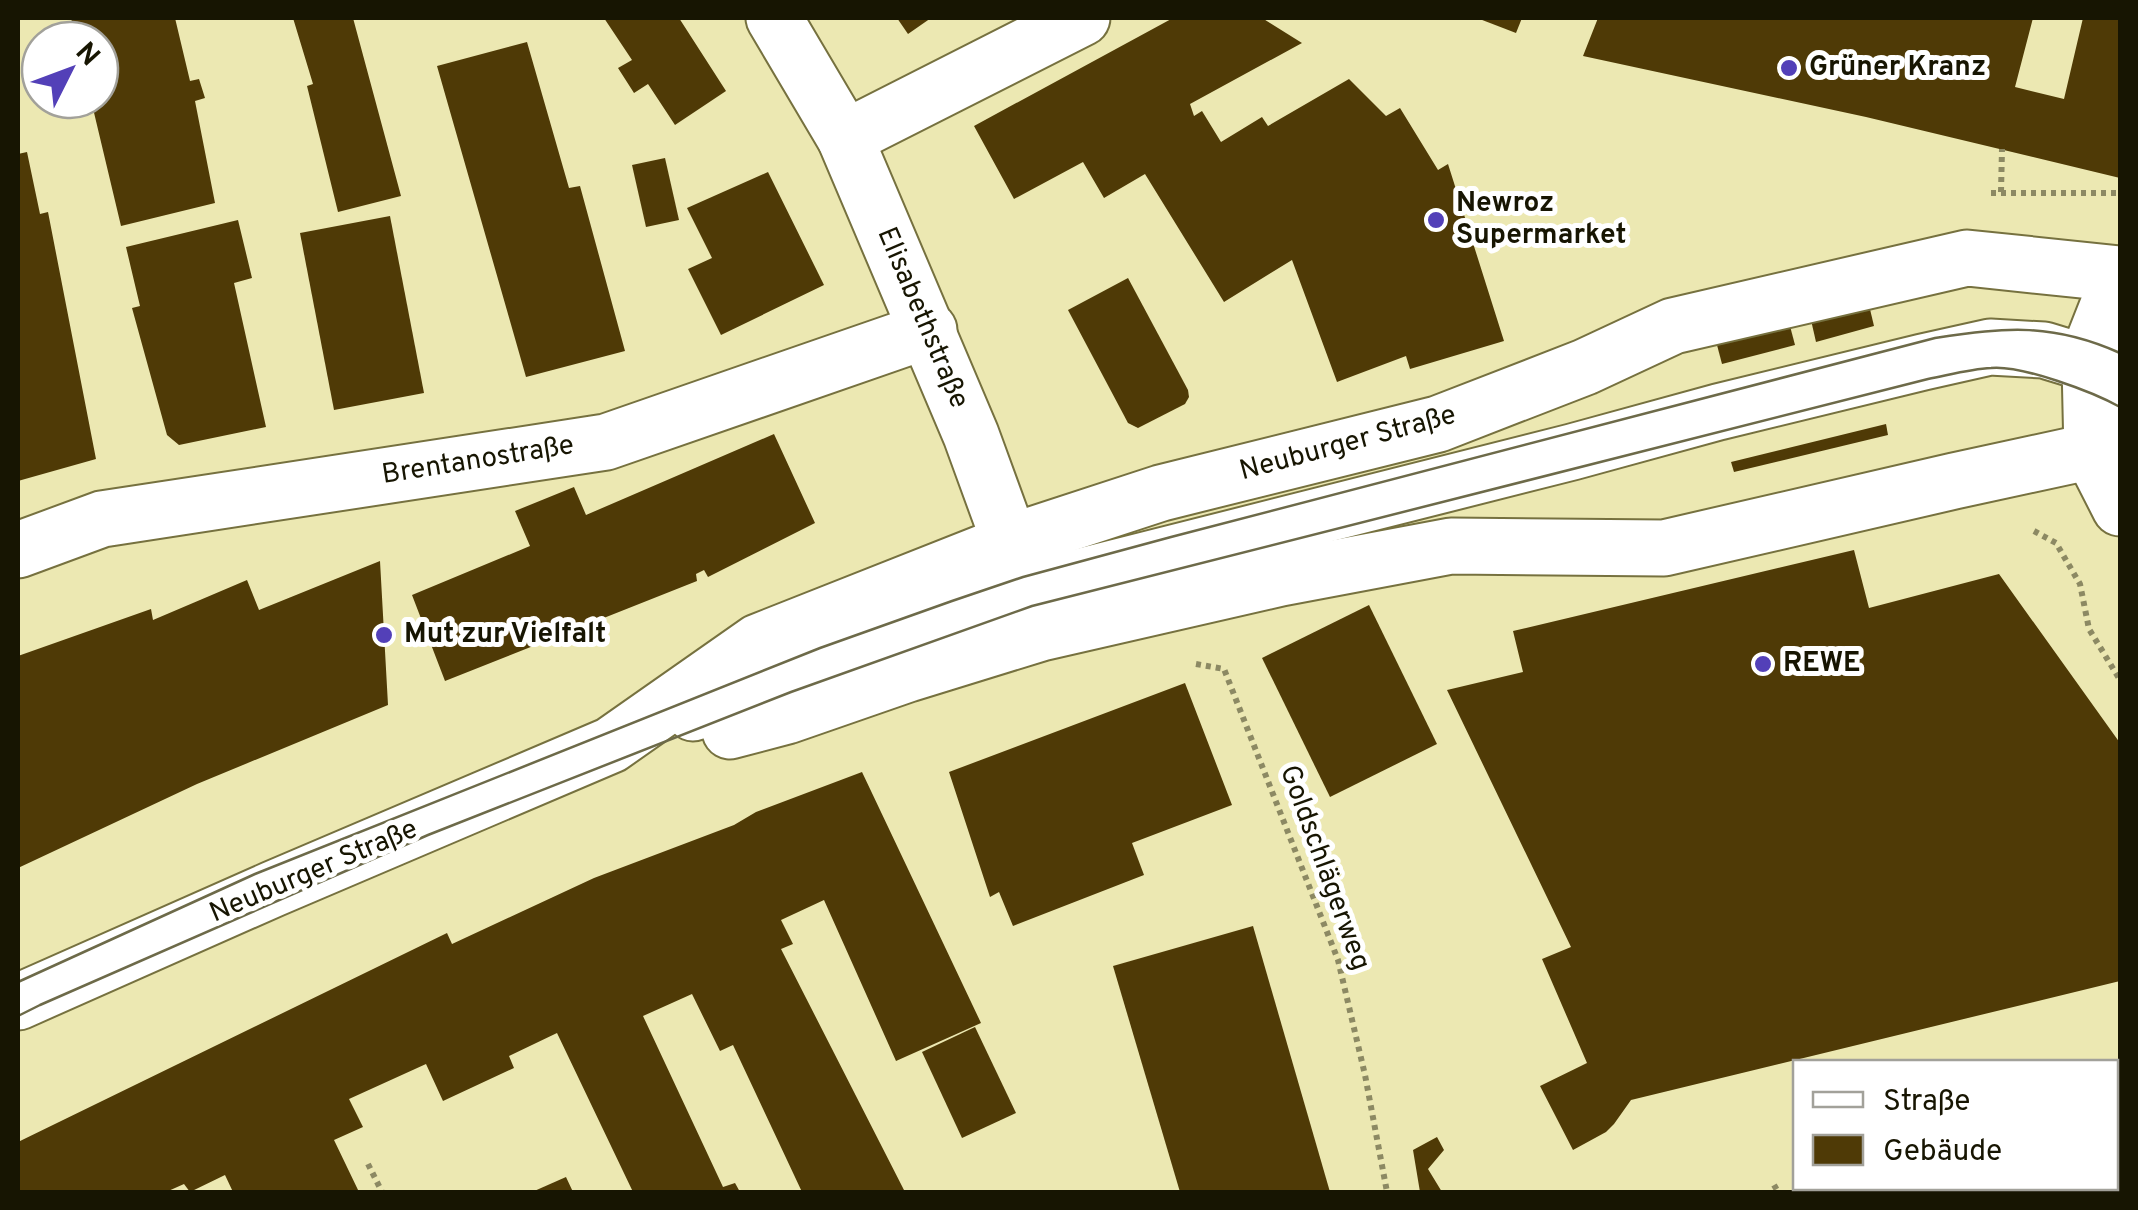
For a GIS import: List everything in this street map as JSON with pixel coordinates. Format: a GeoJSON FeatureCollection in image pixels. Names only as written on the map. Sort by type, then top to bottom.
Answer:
{"type":"FeatureCollection","features":[{"type":"Feature","properties":{"kind":"street","name":"Elisabethstraße"},"geometry":{"type":"LineString","coordinates":[[774,18],[845,138],[972,436],[1026,588]]}},
{"type":"Feature","properties":{"kind":"street"},"geometry":{"type":"LineString","coordinates":[[845,138],[1082,18]]}},
{"type":"Feature","properties":{"kind":"street","name":"Neuburger Straße"},"geometry":{"type":"LineString","coordinates":[[18,1002],[612,745],[758,642],[1026,588],[1282,578],[1452,546],[1664,548],[2106,449],[2105,370],[2094,341],[2120,274],[1967,258],[1674,326],[1438,424],[1161,493],[1026,588],[787,716],[665,743],[612,745]]}},
{"type":"Feature","properties":{"kind":"street","name":"Brentanostraße"},"geometry":{"type":"LineString","coordinates":[[18,550],[102,519],[606,442],[929,330]]}},
{"type":"Feature","properties":{"kind":"street"},"geometry":{"type":"LineString","coordinates":[[1026,588],[1990,347],[2044,350],[2105,370]]}},
{"type":"Feature","properties":{"kind":"street"},"geometry":{"type":"LineString","coordinates":[[2106,449],[2120,508]]}},
{"type":"Feature","properties":{"kind":"path"},"geometry":{"type":"LineString","coordinates":[[2001,192],[2002,149]]}},
{"type":"Feature","properties":{"kind":"path"},"geometry":{"type":"LineString","coordinates":[[1984,194],[2120,193]]}},
{"type":"Feature","properties":{"kind":"path"},"geometry":{"type":"LineString","coordinates":[[2056,543],[2080,584],[2089,629],[2120,680]]}},
{"type":"Feature","properties":{"kind":"path","name":"Goldschlägerweg"},"geometry":{"type":"LineString","coordinates":[[1193,664],[1224,669],[1338,960],[1387,1192]]}},
{"type":"Feature","properties":{"kind":"path"},"geometry":{"type":"LineString","coordinates":[[368,1164],[382,1192]]}},
{"type":"Feature","properties":{"kind":"building"},"geometry":{"type":"Polygon","coordinates":[[[175,18],[190,81],[199,79],[205,98],[195,101],[215,203],[121,226],[96,120],[120,120],[120,20],[71,20],[175,18]]]}},
{"type":"Feature","properties":{"kind":"building"},"geometry":{"type":"Polygon","coordinates":[[[293,18],[353,18],[401,196],[338,212],[307,86],[313,84],[293,18]]]}},
{"type":"Feature","properties":{"kind":"building"},"geometry":{"type":"Polygon","coordinates":[[[604,18],[679,18],[726,91],[675,125],[648,84],[634,93],[618,68],[632,60],[604,18]]]}},
{"type":"Feature","properties":{"kind":"building"},"geometry":{"type":"Polygon","coordinates":[[[897,18],[931,18],[908,34],[897,18]]]}},
{"type":"Feature","properties":{"kind":"building"},"geometry":{"type":"Polygon","coordinates":[[[1173,18],[1262,18],[1302,43],[1190,104],[1194,116],[1202,111],[1221,142],[1262,117],[1268,126],[1349,79],[1386,116],[1400,108],[1438,170],[1448,164],[1504,341],[1410,369],[1406,356],[1337,382],[1292,260],[1224,302],[1145,174],[1104,198],[1083,162],[1014,199],[974,126],[1173,18]]]}},
{"type":"Feature","properties":{"kind":"building"},"geometry":{"type":"Polygon","coordinates":[[[1477,18],[1522,18],[1516,33],[1477,18]]]}},
{"type":"Feature","properties":{"kind":"building"},"geometry":{"type":"Polygon","coordinates":[[[1598,18],[2033,18],[2015,87],[2064,99],[2083,18],[2120,18],[2120,178],[1866,117],[1583,56],[1598,18]]]}},
{"type":"Feature","properties":{"kind":"building"},"geometry":{"type":"Polygon","coordinates":[[[527,42],[569,188],[580,186],[625,351],[526,377],[437,66],[527,42]]]}},
{"type":"Feature","properties":{"kind":"building"},"geometry":{"type":"Polygon","coordinates":[[[27,152],[40,214],[48,212],[96,459],[18,481],[18,154],[27,152]]]}},
{"type":"Feature","properties":{"kind":"building"},"geometry":{"type":"Polygon","coordinates":[[[665,158],[679,220],[646,227],[632,165],[665,158]]]}},
{"type":"Feature","properties":{"kind":"building"},"geometry":{"type":"Polygon","coordinates":[[[768,172],[824,285],[721,335],[688,269],[712,258],[687,208],[768,172]]]}},
{"type":"Feature","properties":{"kind":"building"},"geometry":{"type":"Polygon","coordinates":[[[390,216],[424,393],[334,410],[300,233],[390,216]]]}},
{"type":"Feature","properties":{"kind":"building"},"geometry":{"type":"Polygon","coordinates":[[[238,220],[252,278],[234,283],[266,427],[179,445],[167,435],[132,308],[140,306],[126,247],[238,220]]]}},
{"type":"Feature","properties":{"kind":"building"},"geometry":{"type":"Polygon","coordinates":[[[1128,278],[1189,397],[1185,404],[1138,428],[1128,423],[1068,310],[1128,278]]]}},
{"type":"Feature","properties":{"kind":"building"},"geometry":{"type":"Polygon","coordinates":[[[1869,305],[1874,326],[1816,342],[1811,320],[1869,305]]]}},
{"type":"Feature","properties":{"kind":"building"},"geometry":{"type":"Polygon","coordinates":[[[1790,326],[1795,345],[1722,364],[1717,345],[1790,326]]]}},
{"type":"Feature","properties":{"kind":"building"},"geometry":{"type":"Polygon","coordinates":[[[1886,424],[1888,435],[1734,472],[1731,462],[1886,424]]]}},
{"type":"Feature","properties":{"kind":"building"},"geometry":{"type":"Polygon","coordinates":[[[774,434],[815,523],[708,577],[704,570],[696,574],[697,581],[445,681],[412,595],[530,546],[515,511],[574,487],[586,515],[774,434]]]}},
{"type":"Feature","properties":{"kind":"building"},"geometry":{"type":"Polygon","coordinates":[[[1854,550],[1869,608],[1999,574],[2120,743],[2120,981],[1631,1100],[1606,1132],[1573,1150],[1540,1086],[1587,1063],[1542,959],[1571,947],[1447,690],[1523,672],[1513,631],[1854,550]]]}},
{"type":"Feature","properties":{"kind":"building"},"geometry":{"type":"Polygon","coordinates":[[[380,561],[388,705],[197,784],[18,868],[18,656],[151,609],[153,620],[247,580],[259,610],[380,561]]]}},
{"type":"Feature","properties":{"kind":"building"},"geometry":{"type":"Polygon","coordinates":[[[1369,605],[1437,744],[1330,797],[1262,658],[1369,605]]]}},
{"type":"Feature","properties":{"kind":"building"},"geometry":{"type":"Polygon","coordinates":[[[1185,683],[1232,805],[1132,843],[1144,875],[1013,926],[999,892],[990,897],[949,772],[1185,683]]]}},
{"type":"Feature","properties":{"kind":"building"},"geometry":{"type":"Polygon","coordinates":[[[862,772],[981,1023],[896,1061],[824,900],[781,920],[793,944],[781,949],[905,1192],[802,1192],[733,1045],[720,1051],[692,994],[643,1016],[723,1187],[735,1183],[740,1192],[633,1192],[557,1033],[509,1056],[514,1068],[443,1101],[426,1064],[349,1099],[363,1127],[334,1140],[359,1192],[233,1192],[225,1175],[190,1192],[184,1184],[166,1192],[18,1192],[18,1142],[447,933],[452,944],[594,878],[862,772]]]}},
{"type":"Feature","properties":{"kind":"building"},"geometry":{"type":"Polygon","coordinates":[[[1253,926],[1330,1192],[1180,1192],[1113,966],[1253,926]]]}},
{"type":"Feature","properties":{"kind":"building"},"geometry":{"type":"Polygon","coordinates":[[[975,1027],[1016,1113],[962,1138],[922,1052],[975,1027]]]}},
{"type":"Feature","properties":{"kind":"building"},"geometry":{"type":"Polygon","coordinates":[[[2118,1102],[2120,1192],[1922,1190],[2118,1190],[2118,1102]]]}},
{"type":"Feature","properties":{"kind":"building"},"geometry":{"type":"Polygon","coordinates":[[[1437,1137],[1444,1150],[1428,1169],[1442,1192],[1420,1192],[1413,1150],[1437,1137]]]}},
{"type":"Feature","properties":{"kind":"building"},"geometry":{"type":"Polygon","coordinates":[[[566,1177],[573,1192],[532,1192],[566,1177]]]}},
{"type":"Feature","properties":{"kind":"tram line"},"geometry":{"type":"LineString","coordinates":[[18,982],[255,874],[820,648],[1023,577],[1935,338],[2029,330],[2073,336],[2120,353]]}},
{"type":"Feature","properties":{"kind":"tram line"},"geometry":{"type":"LineString","coordinates":[[18,1016],[428,835],[791,692],[1032,606],[1967,371],[2004,368],[2038,375],[2120,407]]}},
{"type":"Feature","properties":{"kind":"place","name":"Grüner Kranz"},"geometry":{"type":"Point","coordinates":[1789,68]}},
{"type":"Feature","properties":{"kind":"place","name":"Newroz Supermarket"},"geometry":{"type":"Point","coordinates":[1436,220]}},
{"type":"Feature","properties":{"kind":"place","name":"Mut zur Vielfalt"},"geometry":{"type":"Point","coordinates":[384,635]}},
{"type":"Feature","properties":{"kind":"place","name":"REWE"},"geometry":{"type":"Point","coordinates":[1763,664]}}]}
